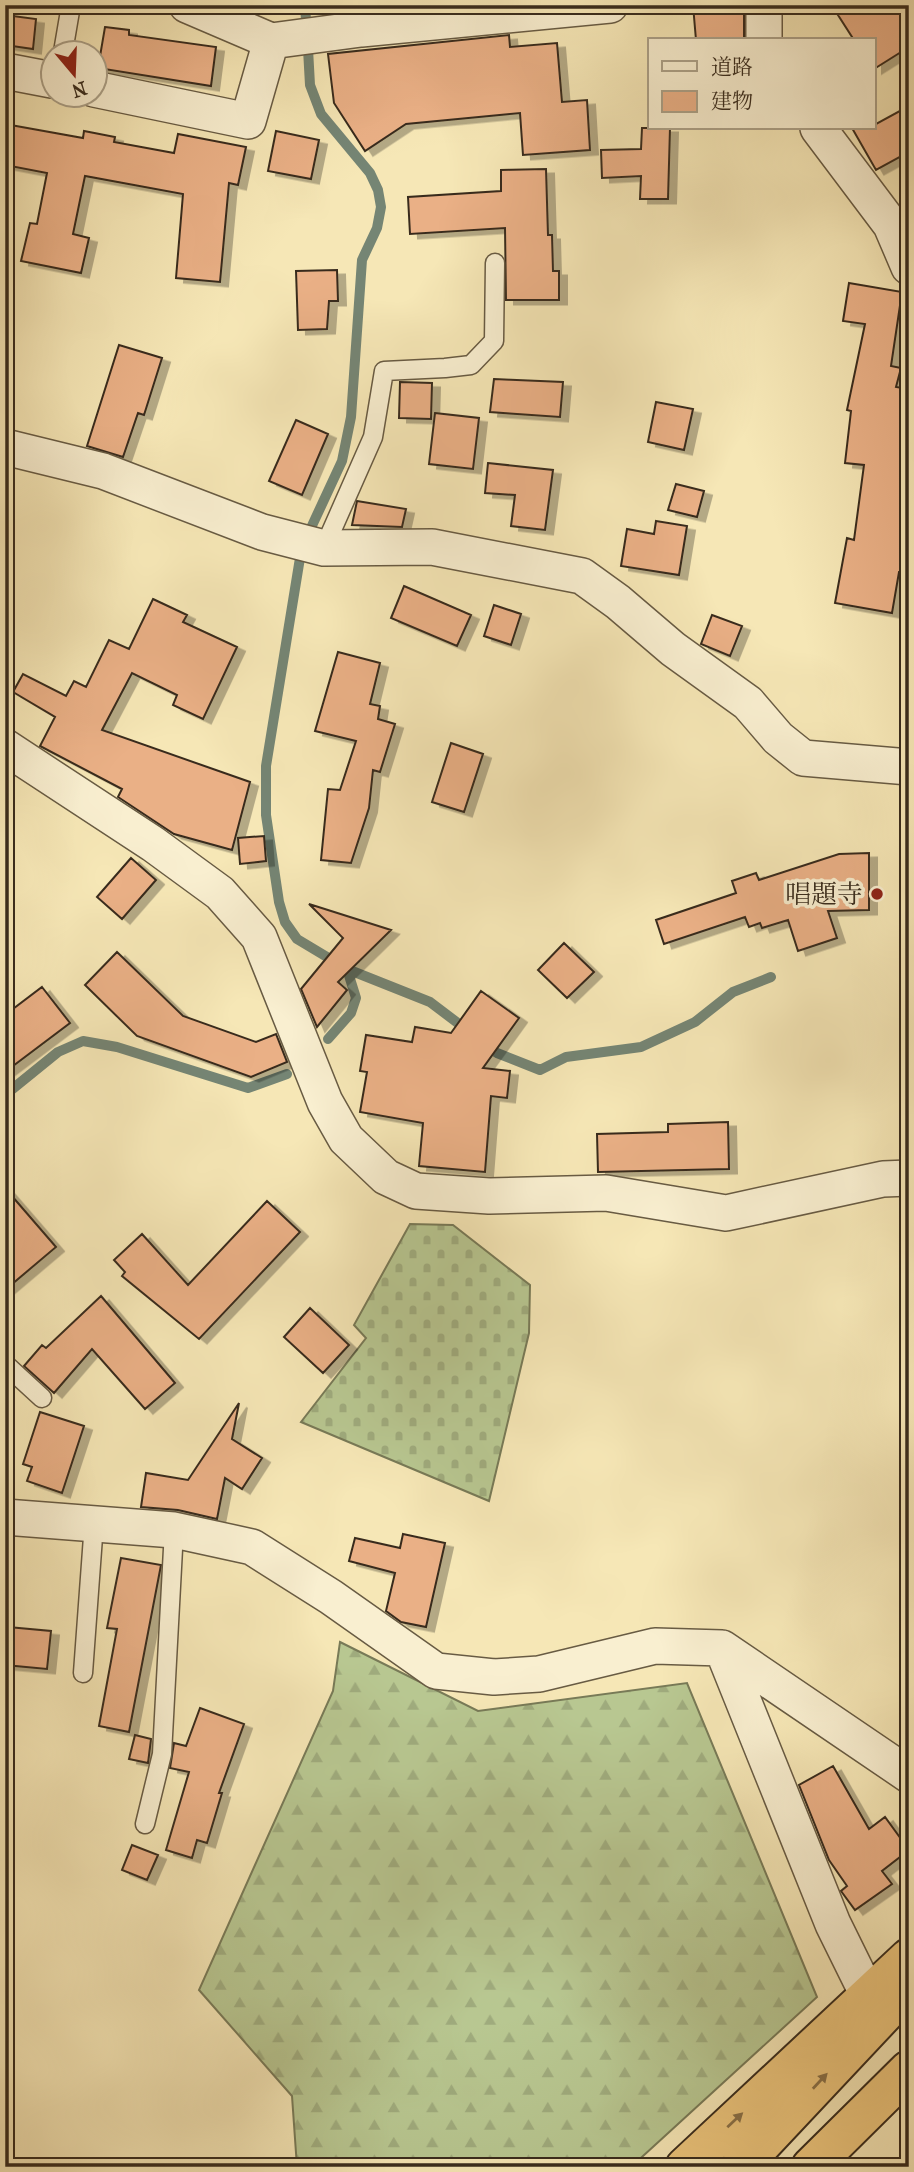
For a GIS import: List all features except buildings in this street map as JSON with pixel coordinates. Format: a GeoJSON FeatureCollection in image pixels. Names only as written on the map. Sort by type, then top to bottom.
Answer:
{"type":"FeatureCollection","features":[{"type":"Feature","properties":{"kind":"highway"},"geometry":{"type":"LineString","coordinates":[[685,2167],[909,1958]]}},
{"type":"Feature","properties":{"kind":"highway"},"geometry":{"type":"LineString","coordinates":[[740,2167],[909,1987]]}},
{"type":"Feature","properties":{"kind":"highway"},"geometry":{"type":"LineString","coordinates":[[811,2167],[909,2070]]}},
{"type":"Feature","properties":{"kind":"highway"},"geometry":{"type":"LineString","coordinates":[[832,2167],[909,2078]]}},
{"type":"Feature","properties":{"kind":"street"},"geometry":{"type":"LineString","coordinates":[[187,5],[271,41],[361,29],[610,5]]}},
{"type":"Feature","properties":{"kind":"street"},"geometry":{"type":"LineString","coordinates":[[764,5],[764,38]]}},
{"type":"Feature","properties":{"kind":"street"},"geometry":{"type":"LineString","coordinates":[[108,92],[248,121],[271,41]]}},
{"type":"Feature","properties":{"kind":"street"},"geometry":{"type":"LineString","coordinates":[[5,71],[38,77]]}},
{"type":"Feature","properties":{"kind":"street"},"geometry":{"type":"LineString","coordinates":[[820,130],[891,225],[909,267]]}},
{"type":"Feature","properties":{"kind":"street"},"geometry":{"type":"LineString","coordinates":[[5,447],[103,471],[262,533],[324,548],[432,547],[582,576],[673,649],[748,703],[778,738],[803,758],[909,767]]}},
{"type":"Feature","properties":{"kind":"street"},"geometry":{"type":"LineString","coordinates":[[5,747],[153,844],[220,893],[259,937],[325,1102],[346,1139],[386,1177],[416,1191],[489,1196],[606,1193],[726,1213],[883,1179],[909,1178]]}},
{"type":"Feature","properties":{"kind":"street"},"geometry":{"type":"LineString","coordinates":[[5,1517],[174,1530],[252,1547],[331,1597],[436,1671],[494,1677],[539,1674],[655,1646],[722,1648],[909,1775]]}},
{"type":"Feature","properties":{"kind":"street"},"geometry":{"type":"LineString","coordinates":[[722,1648],[833,1924],[868,1995]]}},
{"type":"Feature","properties":{"kind":"lane"},"geometry":{"type":"LineString","coordinates":[[65,38],[71,5]]}},
{"type":"Feature","properties":{"kind":"lane"},"geometry":{"type":"LineString","coordinates":[[324,548],[373,437],[384,371],[445,369],[471,365],[494,341],[495,262]]}},
{"type":"Feature","properties":{"kind":"lane"},"geometry":{"type":"LineString","coordinates":[[5,1364],[42,1398]]}},
{"type":"Feature","properties":{"kind":"lane"},"geometry":{"type":"LineString","coordinates":[[83,1673],[94,1523]]}},
{"type":"Feature","properties":{"kind":"lane"},"geometry":{"type":"LineString","coordinates":[[145,1824],[162,1754],[174,1530]]}},
{"type":"Feature","properties":{"kind":"green space"},"geometry":{"type":"Polygon","coordinates":[[[410,1224],[453,1225],[530,1285],[529,1333],[489,1501],[301,1422],[366,1338],[354,1325],[410,1224]]]}},
{"type":"Feature","properties":{"kind":"green space"},"geometry":{"type":"Polygon","coordinates":[[[340,1642],[478,1711],[687,1683],[817,1997],[631,2167],[297,2167],[292,2096],[199,1990],[333,1691],[340,1642]]]}},
{"type":"Feature","properties":{"kind":"waterway"},"geometry":{"type":"LineString","coordinates":[[305,5],[306,20]]}},
{"type":"Feature","properties":{"kind":"waterway"},"geometry":{"type":"LineString","coordinates":[[308,49],[310,85],[321,114],[370,173],[378,190],[381,207],[377,228],[362,260],[351,417],[342,461],[310,530]]}},
{"type":"Feature","properties":{"kind":"waterway"},"geometry":{"type":"LineString","coordinates":[[300,558],[266,766],[266,815],[279,902],[285,922],[297,939],[347,969],[430,1002],[467,1030]]}},
{"type":"Feature","properties":{"kind":"waterway"},"geometry":{"type":"LineString","coordinates":[[328,1039],[351,1013],[356,998],[347,969]]}},
{"type":"Feature","properties":{"kind":"waterway"},"geometry":{"type":"LineString","coordinates":[[485,1044],[497,1053],[540,1070],[566,1057],[641,1047],[695,1022],[733,992],[771,977]]}},
{"type":"Feature","properties":{"kind":"waterway"},"geometry":{"type":"LineString","coordinates":[[5,1095],[58,1052],[83,1041],[117,1047],[248,1088],[287,1074]]}},
{"type":"Feature","properties":{"kind":"place","name":"唱題寺"},"geometry":{"type":"Point","coordinates":[877,894]}}]}
